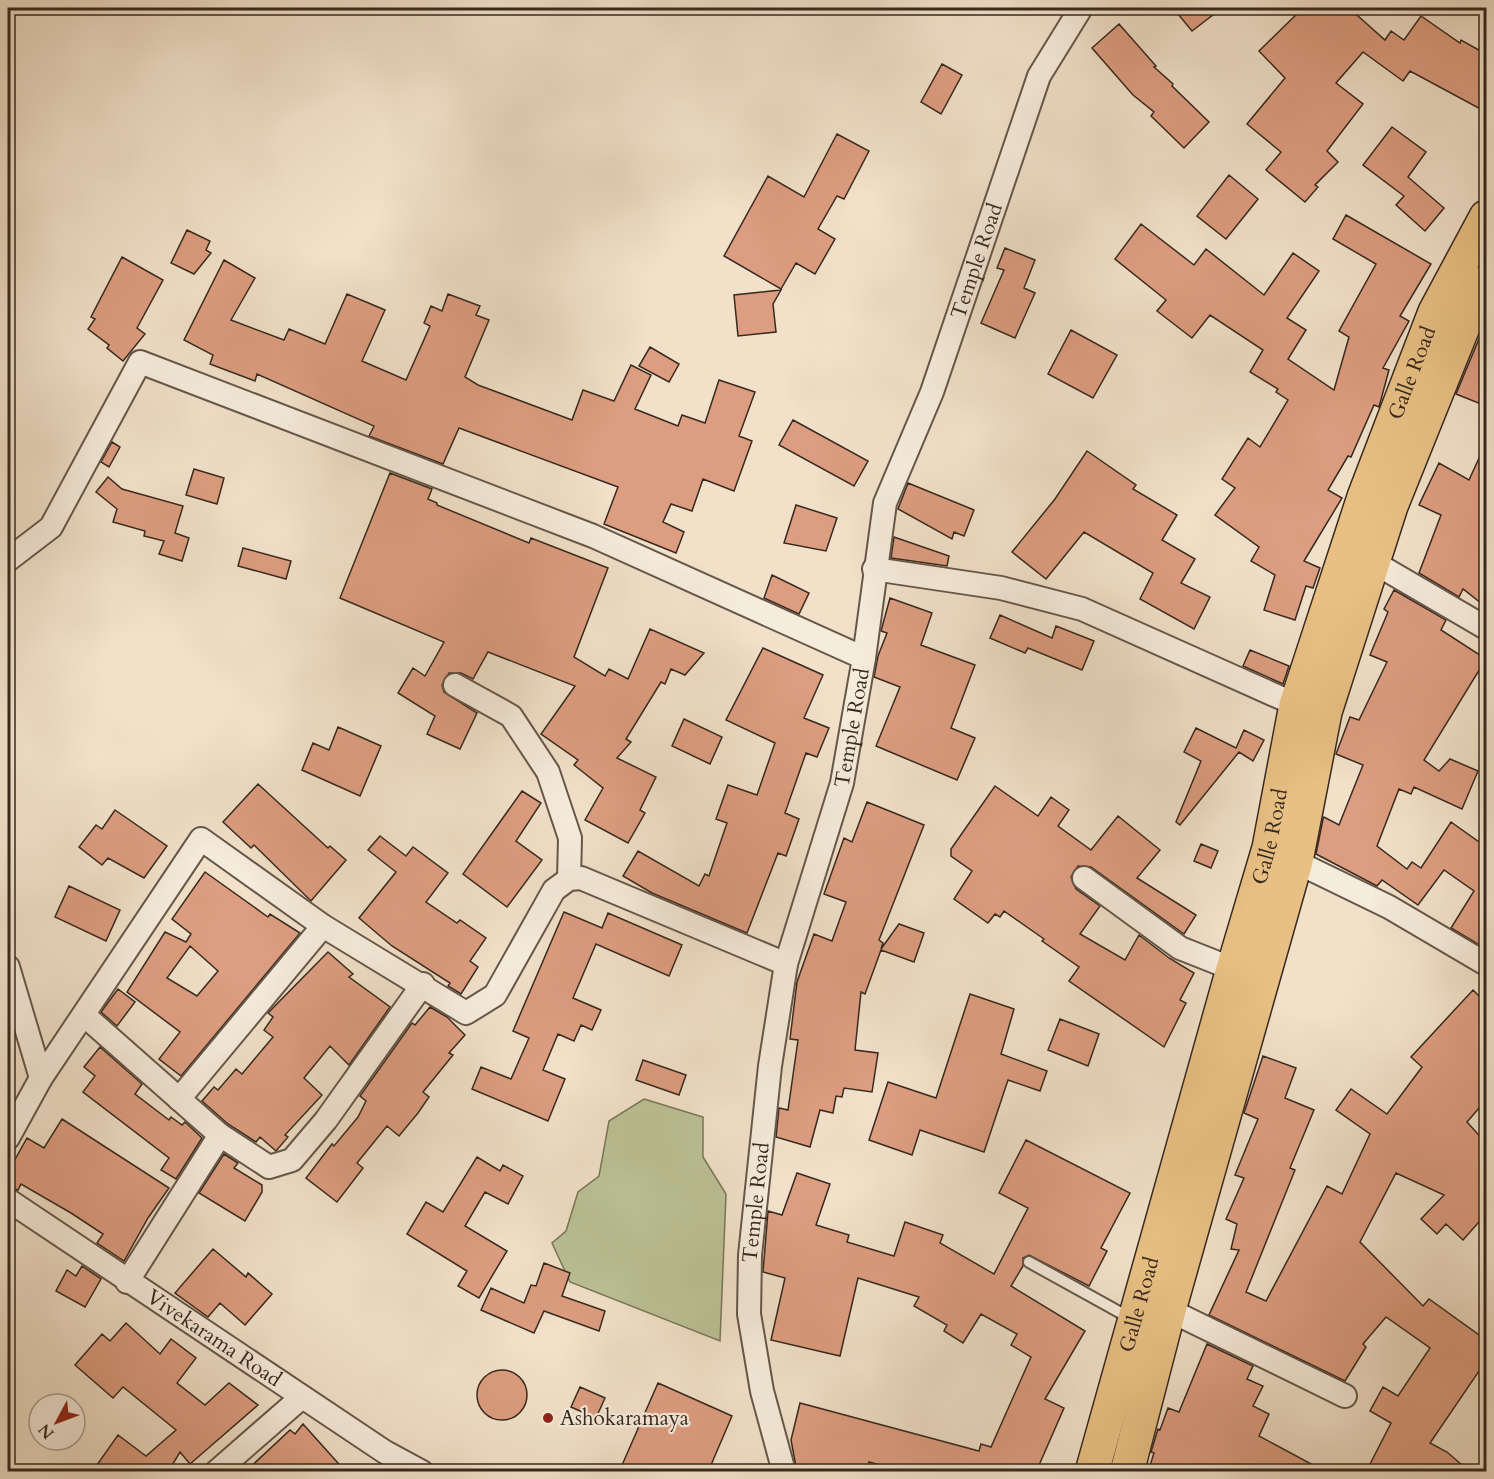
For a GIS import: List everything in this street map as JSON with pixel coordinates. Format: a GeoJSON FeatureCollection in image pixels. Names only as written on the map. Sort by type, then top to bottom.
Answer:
{"type":"FeatureCollection","features":[{"type":"Feature","properties":{"kind":"highway","name":"Galle Road"},"geometry":{"type":"LineString","coordinates":[[1127,1472],[1283,855],[1310,711],[1360,555],[1364,497],[1435,312],[1486,217]]}},
{"type":"Feature","properties":{"kind":"highway","name":"Galle Road"},"geometry":{"type":"LineString","coordinates":[[1360,555],[1391,507],[1454,348],[1486,282]]}},
{"type":"Feature","properties":{"kind":"highway","name":"Galle Road"},"geometry":{"type":"LineString","coordinates":[[1092,1472],[1233,969],[1283,855]]}},
{"type":"Feature","properties":{"kind":"street","name":"Temple Road"},"geometry":{"type":"LineString","coordinates":[[784,1472],[762,1391],[749,1314],[752,1231],[770,1066],[786,964],[842,783],[864,658],[874,569],[885,503],[932,392],[1039,76],[1081,8]]}},
{"type":"Feature","properties":{"kind":"street"},"geometry":{"type":"LineString","coordinates":[[8,560],[51,527],[140,363],[593,536],[864,658]]}},
{"type":"Feature","properties":{"kind":"street"},"geometry":{"type":"LineString","coordinates":[[1360,555],[1486,628]]}},
{"type":"Feature","properties":{"kind":"street"},"geometry":{"type":"LineString","coordinates":[[874,569],[1001,588],[1082,609],[1310,711]]}},
{"type":"Feature","properties":{"kind":"street"},"geometry":{"type":"LineString","coordinates":[[455,685],[511,716],[548,772],[570,838],[569,879]]}},
{"type":"Feature","properties":{"kind":"street"},"geometry":{"type":"LineString","coordinates":[[8,1138],[41,1078],[201,839],[323,926],[423,984],[466,1013],[495,995],[554,890],[569,879],[581,878],[786,964]]}},
{"type":"Feature","properties":{"kind":"street"},"geometry":{"type":"LineString","coordinates":[[1283,855],[1389,907],[1486,964]]}},
{"type":"Feature","properties":{"kind":"street"},"geometry":{"type":"LineString","coordinates":[[1084,878],[1179,948],[1233,969]]}},
{"type":"Feature","properties":{"kind":"street"},"geometry":{"type":"LineString","coordinates":[[179,1099],[323,926]]}},
{"type":"Feature","properties":{"kind":"street"},"geometry":{"type":"LineString","coordinates":[[8,967],[41,1078]]}},
{"type":"Feature","properties":{"kind":"street"},"geometry":{"type":"LineString","coordinates":[[84,1015],[220,1135],[269,1167],[292,1160],[326,1120],[423,984]]}},
{"type":"Feature","properties":{"kind":"street"},"geometry":{"type":"LineString","coordinates":[[127,1282],[220,1135]]}},
{"type":"Feature","properties":{"kind":"street","name":"Vivekarama Road"},"geometry":{"type":"LineString","coordinates":[[8,1200],[127,1282],[385,1452],[422,1472]]}},
{"type":"Feature","properties":{"kind":"street"},"geometry":{"type":"LineString","coordinates":[[1169,1310],[1345,1396]]}},
{"type":"Feature","properties":{"kind":"street"},"geometry":{"type":"LineString","coordinates":[[216,1472],[302,1397]]}},
{"type":"Feature","properties":{"kind":"lane"},"geometry":{"type":"LineString","coordinates":[[1029,1262],[1133,1320]]}},
{"type":"Feature","properties":{"kind":"green space"},"geometry":{"type":"Polygon","coordinates":[[[644,1099],[703,1117],[703,1157],[726,1194],[720,1341],[570,1282],[552,1243],[566,1231],[578,1192],[599,1176],[609,1121],[644,1099]]]}},
{"type":"Feature","properties":{"kind":"building"},"geometry":{"type":"Polygon","coordinates":[[[1173,8],[1222,8],[1192,31],[1173,8]]]}},
{"type":"Feature","properties":{"kind":"building"},"geometry":{"type":"Polygon","coordinates":[[[1303,8],[1349,8],[1385,40],[1391,31],[1404,40],[1421,16],[1460,43],[1461,40],[1486,54],[1486,112],[1410,71],[1403,81],[1363,52],[1336,83],[1363,104],[1327,151],[1338,162],[1315,185],[1318,187],[1305,202],[1266,170],[1281,152],[1247,124],[1285,78],[1259,51],[1303,8]]]}},
{"type":"Feature","properties":{"kind":"building"},"geometry":{"type":"Polygon","coordinates":[[[1119,24],[1156,66],[1154,67],[1209,122],[1184,148],[1151,116],[1154,112],[1133,95],[1092,48],[1119,24]]]}},
{"type":"Feature","properties":{"kind":"building"},"geometry":{"type":"Polygon","coordinates":[[[942,64],[962,75],[941,114],[921,102],[942,64]]]}},
{"type":"Feature","properties":{"kind":"building"},"geometry":{"type":"Polygon","coordinates":[[[1392,127],[1426,152],[1408,177],[1444,208],[1425,231],[1396,205],[1404,196],[1363,165],[1392,127]]]}},
{"type":"Feature","properties":{"kind":"building"},"geometry":{"type":"Polygon","coordinates":[[[837,134],[869,151],[844,199],[837,196],[818,229],[835,239],[815,274],[796,263],[781,289],[724,256],[768,176],[804,197],[837,134]]]}},
{"type":"Feature","properties":{"kind":"building"},"geometry":{"type":"Polygon","coordinates":[[[1229,175],[1258,199],[1226,239],[1197,216],[1229,175]]]}},
{"type":"Feature","properties":{"kind":"building"},"geometry":{"type":"Polygon","coordinates":[[[1346,215],[1431,264],[1400,316],[1409,321],[1383,368],[1389,370],[1379,407],[1374,405],[1351,457],[1348,456],[1328,490],[1342,498],[1304,561],[1320,568],[1313,588],[1306,586],[1295,620],[1264,610],[1275,575],[1251,561],[1259,547],[1215,515],[1235,488],[1222,479],[1248,438],[1260,447],[1288,400],[1276,392],[1278,389],[1250,372],[1263,350],[1210,315],[1192,338],[1157,311],[1166,300],[1115,259],[1141,224],[1194,265],[1206,249],[1264,295],[1293,253],[1319,271],[1287,318],[1306,330],[1288,359],[1334,390],[1349,337],[1339,331],[1376,264],[1333,239],[1346,215]]]}},
{"type":"Feature","properties":{"kind":"building"},"geometry":{"type":"Polygon","coordinates":[[[187,230],[210,241],[206,250],[211,253],[194,274],[171,263],[187,230]]]}},
{"type":"Feature","properties":{"kind":"building"},"geometry":{"type":"Polygon","coordinates":[[[1005,248],[1035,260],[1024,288],[1035,293],[1015,338],[981,323],[1004,270],[997,268],[1005,248]]]}},
{"type":"Feature","properties":{"kind":"building"},"geometry":{"type":"Polygon","coordinates":[[[122,257],[163,280],[137,328],[145,334],[123,361],[107,348],[109,345],[88,329],[95,319],[91,317],[122,257]]]}},
{"type":"Feature","properties":{"kind":"building"},"geometry":{"type":"Polygon","coordinates":[[[224,260],[255,278],[231,320],[284,340],[289,329],[325,344],[347,294],[385,310],[362,361],[406,380],[430,326],[424,323],[431,306],[442,311],[448,294],[480,306],[476,315],[489,320],[465,377],[478,385],[572,420],[583,390],[614,401],[631,365],[651,375],[635,409],[678,426],[682,415],[705,423],[719,380],[755,392],[739,436],[752,441],[734,491],[703,479],[692,511],[671,504],[663,522],[684,532],[676,553],[604,524],[618,487],[459,428],[443,464],[369,436],[374,426],[257,374],[255,381],[210,364],[213,355],[184,340],[224,260]]]}},
{"type":"Feature","properties":{"kind":"building"},"geometry":{"type":"Polygon","coordinates":[[[781,290],[773,304],[776,332],[738,336],[734,295],[781,290]]]}},
{"type":"Feature","properties":{"kind":"building"},"geometry":{"type":"Polygon","coordinates":[[[1486,322],[1486,406],[1456,394],[1486,322]]]}},
{"type":"Feature","properties":{"kind":"building"},"geometry":{"type":"Polygon","coordinates":[[[1071,330],[1117,355],[1093,398],[1048,374],[1071,330]]]}},
{"type":"Feature","properties":{"kind":"building"},"geometry":{"type":"Polygon","coordinates":[[[650,347],[679,364],[669,382],[639,366],[650,347]]]}},
{"type":"Feature","properties":{"kind":"building"},"geometry":{"type":"Polygon","coordinates":[[[793,420],[868,461],[854,486],[779,445],[793,420]]]}},
{"type":"Feature","properties":{"kind":"building"},"geometry":{"type":"Polygon","coordinates":[[[112,442],[120,447],[109,467],[101,462],[112,442]]]}},
{"type":"Feature","properties":{"kind":"building"},"geometry":{"type":"Polygon","coordinates":[[[1486,443],[1486,607],[1463,589],[1459,597],[1419,573],[1441,515],[1419,505],[1439,463],[1469,480],[1486,443]]]}},
{"type":"Feature","properties":{"kind":"building"},"geometry":{"type":"Polygon","coordinates":[[[1087,451],[1136,485],[1133,489],[1177,515],[1162,540],[1195,559],[1181,583],[1210,597],[1194,629],[1140,599],[1153,573],[1084,532],[1046,579],[1012,552],[1055,499],[1087,451]]]}},
{"type":"Feature","properties":{"kind":"building"},"geometry":{"type":"Polygon","coordinates":[[[194,469],[224,478],[217,504],[186,495],[194,469]]]}},
{"type":"Feature","properties":{"kind":"building"},"geometry":{"type":"Polygon","coordinates":[[[390,473],[432,489],[428,499],[437,505],[529,543],[531,538],[608,568],[574,657],[605,676],[609,669],[628,679],[650,629],[704,653],[685,675],[671,669],[665,684],[661,682],[626,739],[631,742],[617,758],[656,777],[640,810],[645,813],[628,843],[585,820],[603,788],[574,765],[578,760],[541,734],[575,686],[488,652],[473,679],[461,673],[449,673],[442,685],[444,692],[477,713],[460,749],[427,734],[435,716],[398,693],[413,668],[425,676],[444,642],[340,598],[390,473]]]}},
{"type":"Feature","properties":{"kind":"building"},"geometry":{"type":"Polygon","coordinates":[[[108,477],[122,489],[183,506],[175,533],[189,538],[182,561],[159,554],[164,541],[144,536],[145,531],[113,522],[117,509],[96,492],[108,477]]]}},
{"type":"Feature","properties":{"kind":"building"},"geometry":{"type":"Polygon","coordinates":[[[908,483],[974,510],[964,536],[954,532],[952,539],[898,509],[908,483]]]}},
{"type":"Feature","properties":{"kind":"building"},"geometry":{"type":"Polygon","coordinates":[[[796,505],[837,518],[826,551],[784,543],[796,505]]]}},
{"type":"Feature","properties":{"kind":"building"},"geometry":{"type":"Polygon","coordinates":[[[894,537],[949,556],[947,566],[891,558],[894,537]]]}},
{"type":"Feature","properties":{"kind":"building"},"geometry":{"type":"Polygon","coordinates":[[[243,548],[291,561],[286,579],[238,566],[243,548]]]}},
{"type":"Feature","properties":{"kind":"building"},"geometry":{"type":"Polygon","coordinates":[[[772,575],[809,593],[799,614],[764,598],[772,575]]]}},
{"type":"Feature","properties":{"kind":"building"},"geometry":{"type":"Polygon","coordinates":[[[1394,590],[1446,620],[1441,630],[1486,659],[1424,760],[1439,771],[1450,759],[1478,771],[1462,809],[1414,787],[1411,794],[1399,789],[1377,846],[1407,869],[1412,862],[1421,868],[1451,822],[1486,847],[1486,949],[1451,928],[1474,891],[1444,870],[1418,905],[1382,880],[1377,886],[1316,854],[1324,817],[1339,825],[1363,765],[1336,754],[1350,717],[1359,720],[1387,662],[1370,655],[1388,612],[1384,609],[1394,590]]]}},
{"type":"Feature","properties":{"kind":"building"},"geometry":{"type":"Polygon","coordinates":[[[890,598],[932,613],[921,645],[975,665],[951,728],[975,738],[957,780],[876,746],[900,687],[874,677],[878,656],[887,633],[881,631],[890,598]]]}},
{"type":"Feature","properties":{"kind":"building"},"geometry":{"type":"Polygon","coordinates":[[[1000,615],[1052,638],[1056,626],[1094,641],[1082,670],[1028,648],[1025,653],[990,638],[1000,615]]]}},
{"type":"Feature","properties":{"kind":"building"},"geometry":{"type":"Polygon","coordinates":[[[763,648],[823,675],[804,718],[829,728],[817,757],[806,753],[785,813],[799,819],[786,856],[778,853],[747,933],[652,893],[623,876],[638,851],[699,886],[705,874],[709,876],[727,823],[716,819],[728,785],[757,795],[775,743],[726,720],[763,648]]]}},
{"type":"Feature","properties":{"kind":"building"},"geometry":{"type":"Polygon","coordinates":[[[1250,650],[1289,666],[1283,684],[1243,666],[1250,650]]]}},
{"type":"Feature","properties":{"kind":"building"},"geometry":{"type":"Polygon","coordinates":[[[684,719],[722,737],[710,764],[672,746],[684,719]]]}},
{"type":"Feature","properties":{"kind":"building"},"geometry":{"type":"Polygon","coordinates":[[[338,727],[381,746],[360,796],[302,770],[313,743],[329,750],[338,727]]]}},
{"type":"Feature","properties":{"kind":"building"},"geometry":{"type":"Polygon","coordinates":[[[1196,728],[1236,748],[1244,730],[1264,740],[1253,761],[1239,752],[1180,825],[1176,822],[1201,761],[1184,752],[1196,728]]]}},
{"type":"Feature","properties":{"kind":"building"},"geometry":{"type":"Polygon","coordinates":[[[258,784],[328,848],[330,846],[346,860],[311,901],[254,845],[251,848],[223,822],[258,784]]]}},
{"type":"Feature","properties":{"kind":"building"},"geometry":{"type":"Polygon","coordinates":[[[995,786],[1038,816],[1051,797],[1069,810],[1058,826],[1091,850],[1118,816],[1160,850],[1137,878],[1196,915],[1184,934],[1091,867],[1078,866],[1071,877],[1076,889],[1100,906],[1080,934],[1125,960],[1139,935],[1169,958],[1194,973],[1180,1000],[1186,1003],[1164,1047],[1069,981],[1079,967],[1042,941],[1044,939],[1004,911],[1000,917],[995,914],[988,923],[954,899],[972,871],[951,856],[951,849],[995,786]]]}},
{"type":"Feature","properties":{"kind":"building"},"geometry":{"type":"Polygon","coordinates":[[[522,791],[541,803],[516,841],[542,860],[507,907],[463,874],[522,791]]]}},
{"type":"Feature","properties":{"kind":"building"},"geometry":{"type":"Polygon","coordinates":[[[867,802],[924,825],[879,940],[883,943],[881,949],[899,924],[924,933],[914,962],[881,950],[865,994],[861,992],[855,1050],[878,1053],[872,1092],[844,1088],[842,1097],[836,1096],[833,1113],[820,1110],[810,1147],[776,1137],[779,1108],[788,1110],[798,1040],[790,1039],[797,982],[814,934],[832,941],[846,902],[824,894],[844,838],[852,842],[867,802]]]}},
{"type":"Feature","properties":{"kind":"building"},"geometry":{"type":"Polygon","coordinates":[[[115,810],[167,846],[144,878],[108,858],[102,865],[79,847],[96,825],[102,829],[115,810]]]}},
{"type":"Feature","properties":{"kind":"building"},"geometry":{"type":"Polygon","coordinates":[[[380,836],[406,856],[413,847],[448,873],[426,902],[457,923],[460,920],[486,938],[470,961],[478,967],[461,994],[448,986],[450,983],[392,946],[359,918],[396,872],[368,850],[380,836]]]}},
{"type":"Feature","properties":{"kind":"building"},"geometry":{"type":"Polygon","coordinates":[[[1201,844],[1218,851],[1211,868],[1194,861],[1201,844]]]}},
{"type":"Feature","properties":{"kind":"building"},"geometry":{"type":"Polygon","coordinates":[[[205,872],[268,917],[270,914],[300,933],[181,1076],[159,1059],[180,1032],[127,992],[165,932],[186,942],[191,934],[172,919],[205,872]],[[190,946],[167,978],[197,996],[218,971],[190,946]]]}},
{"type":"Feature","properties":{"kind":"building"},"geometry":{"type":"Polygon","coordinates":[[[69,886],[120,910],[106,941],[55,917],[69,886]]]}},
{"type":"Feature","properties":{"kind":"building"},"geometry":{"type":"Polygon","coordinates":[[[564,912],[602,928],[608,913],[682,945],[669,976],[596,944],[573,998],[601,1010],[592,1030],[581,1025],[574,1041],[558,1034],[543,1070],[565,1079],[548,1121],[472,1089],[481,1067],[511,1079],[529,1038],[513,1031],[564,912]]]}},
{"type":"Feature","properties":{"kind":"building"},"geometry":{"type":"Polygon","coordinates":[[[328,952],[353,974],[349,977],[390,1007],[349,1065],[330,1046],[304,1078],[322,1095],[285,1135],[288,1137],[276,1151],[260,1137],[256,1142],[228,1124],[202,1101],[214,1087],[218,1090],[236,1069],[242,1074],[273,1037],[264,1030],[273,1017],[268,1013],[328,952]]]}},
{"type":"Feature","properties":{"kind":"building"},"geometry":{"type":"Polygon","coordinates":[[[118,989],[135,1002],[117,1026],[101,1012],[118,989]]]}},
{"type":"Feature","properties":{"kind":"building"},"geometry":{"type":"Polygon","coordinates":[[[1473,990],[1486,1003],[1486,1100],[1467,1122],[1486,1143],[1486,1214],[1463,1240],[1446,1224],[1437,1234],[1421,1219],[1444,1195],[1396,1173],[1360,1242],[1423,1306],[1429,1299],[1486,1340],[1486,1377],[1479,1371],[1430,1443],[1447,1452],[1470,1472],[1366,1472],[1391,1423],[1370,1411],[1383,1387],[1398,1396],[1430,1348],[1386,1317],[1363,1344],[1366,1347],[1345,1381],[1209,1315],[1239,1250],[1231,1249],[1237,1224],[1226,1219],[1244,1178],[1235,1175],[1258,1119],[1244,1113],[1263,1056],[1296,1068],[1285,1098],[1314,1110],[1290,1168],[1295,1170],[1246,1292],[1266,1301],[1327,1186],[1342,1194],[1370,1134],[1336,1110],[1351,1089],[1387,1114],[1422,1067],[1411,1057],[1473,990]]]}},
{"type":"Feature","properties":{"kind":"building"},"geometry":{"type":"Polygon","coordinates":[[[970,994],[1014,1009],[1001,1054],[1047,1071],[1040,1091],[1008,1080],[984,1152],[920,1130],[912,1155],[869,1140],[888,1082],[936,1098],[970,994]]]}},
{"type":"Feature","properties":{"kind":"building"},"geometry":{"type":"Polygon","coordinates":[[[430,1007],[447,1017],[465,1035],[449,1053],[453,1055],[423,1092],[429,1097],[418,1113],[399,1136],[387,1126],[357,1163],[363,1168],[337,1202],[306,1178],[332,1144],[334,1146],[358,1117],[366,1101],[360,1096],[412,1023],[415,1025],[430,1007]]]}},
{"type":"Feature","properties":{"kind":"building"},"geometry":{"type":"Polygon","coordinates":[[[1060,1019],[1099,1034],[1088,1066],[1048,1050],[1060,1019]]]}},
{"type":"Feature","properties":{"kind":"building"},"geometry":{"type":"Polygon","coordinates":[[[100,1047],[142,1084],[135,1094],[169,1120],[171,1117],[182,1125],[185,1122],[202,1138],[176,1179],[161,1170],[169,1158],[83,1092],[95,1076],[84,1067],[100,1047]]]}},
{"type":"Feature","properties":{"kind":"building"},"geometry":{"type":"Polygon","coordinates":[[[643,1060],[686,1075],[679,1095],[636,1080],[643,1060]]]}},
{"type":"Feature","properties":{"kind":"building"},"geometry":{"type":"Polygon","coordinates":[[[62,1119],[169,1188],[148,1218],[124,1261],[97,1243],[103,1234],[71,1213],[21,1184],[18,1190],[8,1187],[8,1172],[27,1138],[44,1148],[62,1119]]]}},
{"type":"Feature","properties":{"kind":"building"},"geometry":{"type":"Polygon","coordinates":[[[1026,1140],[1130,1193],[1101,1248],[1107,1251],[1089,1286],[1029,1255],[1023,1258],[1023,1266],[1011,1286],[1085,1331],[1045,1399],[1064,1408],[1036,1472],[903,1472],[869,1462],[866,1472],[797,1472],[791,1440],[800,1403],[979,1451],[981,1444],[991,1447],[1031,1357],[1011,1345],[1017,1334],[981,1314],[963,1343],[944,1331],[947,1325],[914,1306],[919,1297],[858,1278],[840,1356],[771,1340],[785,1278],[763,1272],[768,1211],[782,1215],[797,1173],[830,1184],[816,1225],[849,1235],[847,1242],[894,1256],[905,1222],[943,1235],[940,1243],[994,1274],[1028,1208],[999,1193],[1026,1140]]]}},
{"type":"Feature","properties":{"kind":"building"},"geometry":{"type":"Polygon","coordinates":[[[224,1154],[238,1163],[234,1168],[262,1185],[262,1192],[245,1221],[199,1193],[224,1154]]]}},
{"type":"Feature","properties":{"kind":"building"},"geometry":{"type":"Polygon","coordinates":[[[477,1157],[500,1171],[503,1165],[523,1176],[508,1204],[485,1192],[465,1226],[507,1251],[479,1298],[458,1286],[467,1271],[407,1234],[426,1202],[443,1212],[477,1157]]]}},
{"type":"Feature","properties":{"kind":"building"},"geometry":{"type":"Polygon","coordinates":[[[213,1249],[246,1277],[248,1273],[272,1294],[245,1325],[220,1303],[208,1317],[175,1293],[213,1249]]]}},
{"type":"Feature","properties":{"kind":"building"},"geometry":{"type":"Polygon","coordinates":[[[544,1263],[570,1273],[562,1296],[605,1311],[599,1331],[544,1311],[534,1333],[481,1310],[491,1288],[524,1303],[531,1285],[536,1286],[544,1263]]]}},
{"type":"Feature","properties":{"kind":"building"},"geometry":{"type":"Polygon","coordinates":[[[82,1266],[101,1279],[85,1307],[56,1291],[67,1270],[76,1276],[82,1266]]]}},
{"type":"Feature","properties":{"kind":"building"},"geometry":{"type":"Polygon","coordinates":[[[126,1323],[160,1354],[171,1339],[196,1358],[177,1383],[205,1405],[229,1383],[258,1405],[190,1464],[180,1452],[168,1472],[92,1472],[118,1435],[146,1456],[176,1430],[123,1387],[113,1398],[75,1365],[102,1334],[110,1341],[126,1323]]]}},
{"type":"Feature","properties":{"kind":"building"},"geometry":{"type":"Polygon","coordinates":[[[1207,1344],[1253,1366],[1247,1379],[1263,1386],[1253,1406],[1269,1414],[1259,1436],[1326,1472],[1148,1472],[1158,1429],[1160,1430],[1168,1408],[1179,1412],[1207,1344]]]}},
{"type":"Feature","properties":{"kind":"building"},"geometry":{"type":"Polygon","coordinates":[[[507,1370],[520,1377],[526,1385],[526,1405],[520,1413],[512,1419],[497,1420],[484,1413],[478,1405],[477,1390],[484,1377],[492,1371],[507,1370]]]}},
{"type":"Feature","properties":{"kind":"building"},"geometry":{"type":"Polygon","coordinates":[[[658,1383],[732,1416],[708,1472],[619,1472],[658,1383]]]}},
{"type":"Feature","properties":{"kind":"building"},"geometry":{"type":"Polygon","coordinates":[[[580,1387],[605,1398],[596,1418],[571,1407],[580,1387]]]}},
{"type":"Feature","properties":{"kind":"building"},"geometry":{"type":"Polygon","coordinates":[[[303,1424],[346,1472],[245,1472],[290,1430],[295,1434],[303,1424]]]}},
{"type":"Feature","properties":{"kind":"place","name":"Ashokaramaya"},"geometry":{"type":"Point","coordinates":[548,1418]}}]}
